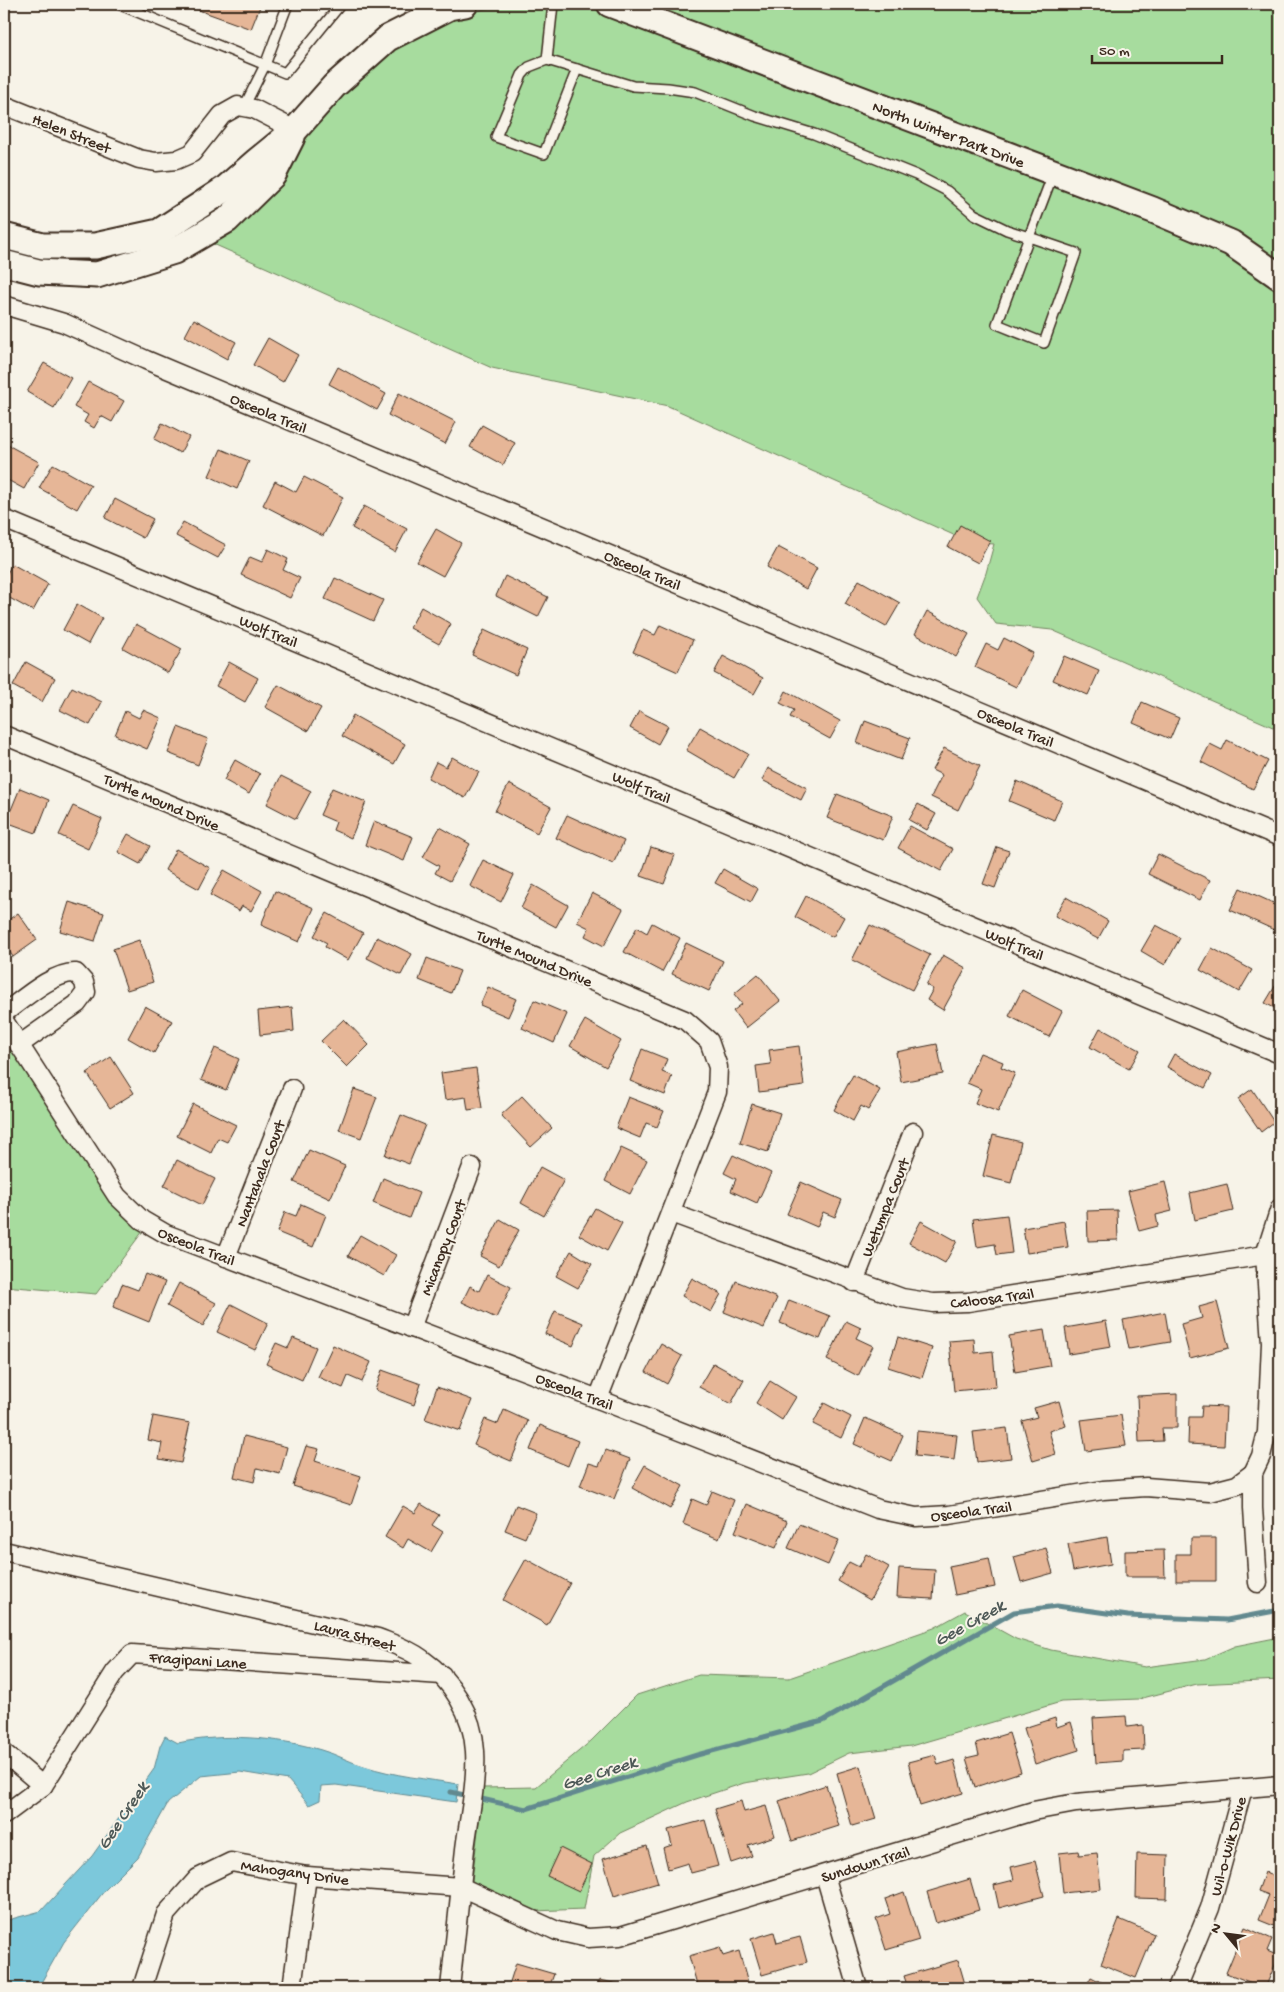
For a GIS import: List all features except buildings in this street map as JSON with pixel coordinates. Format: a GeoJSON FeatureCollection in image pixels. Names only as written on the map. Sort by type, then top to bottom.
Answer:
{"type":"FeatureCollection","features":[{"type":"Feature","properties":{"kind":"street"},"geometry":{"type":"LineString","coordinates":[[4,236],[43,246],[95,246],[159,232],[225,190],[257,160],[296,130],[334,86],[388,38],[449,7],[465,4]]}},
{"type":"Feature","properties":{"kind":"street","name":"North Winter Park Drive"},"geometry":{"type":"LineString","coordinates":[[610,4],[1153,210],[1231,243],[1280,277]]}},
{"type":"Feature","properties":{"kind":"street","name":"Helen Street"},"geometry":{"type":"LineString","coordinates":[[4,105],[139,159],[156,162],[176,160],[192,153],[222,116],[238,106],[244,108]]}},
{"type":"Feature","properties":{"kind":"street"},"geometry":{"type":"LineString","coordinates":[[244,108],[254,109],[296,130]]}},
{"type":"Feature","properties":{"kind":"street"},"geometry":{"type":"LineString","coordinates":[[4,263],[39,272],[97,275],[174,251],[227,220],[272,175],[296,130]]}},
{"type":"Feature","properties":{"kind":"street","name":"Osceola Trail"},"geometry":{"type":"LineString","coordinates":[[4,305],[64,323],[164,368],[1280,837]]}},
{"type":"Feature","properties":{"kind":"street","name":"Wolf Trail"},"geometry":{"type":"LineString","coordinates":[[4,519],[1280,1054]]}},
{"type":"Feature","properties":{"kind":"street","name":"Turtle Mound Drive"},"geometry":{"type":"LineString","coordinates":[[4,735],[685,1020],[708,1041],[718,1067],[717,1092],[598,1399]]}},
{"type":"Feature","properties":{"kind":"street"},"geometry":{"type":"LineString","coordinates":[[4,1013],[56,977],[67,972],[76,973],[84,982],[86,992],[78,1004],[19,1045]]}},
{"type":"Feature","properties":{"kind":"street","name":"Osceola Trail"},"geometry":{"type":"LineString","coordinates":[[4,1020],[117,1196],[142,1220],[166,1234],[878,1508],[916,1517],[949,1516],[1103,1490],[1146,1487],[1210,1492],[1237,1485],[1253,1473]]}},
{"type":"Feature","properties":{"kind":"street","name":"Nantahala Court"},"geometry":{"type":"LineString","coordinates":[[226,1257],[292,1089]]}},
{"type":"Feature","properties":{"kind":"street","name":"Wetumpa Court"},"geometry":{"type":"LineString","coordinates":[[854,1282],[913,1132]]}},
{"type":"Feature","properties":{"kind":"street","name":"Micanopy Court"},"geometry":{"type":"LineString","coordinates":[[411,1328],[472,1167]]}},
{"type":"Feature","properties":{"kind":"street"},"geometry":{"type":"LineString","coordinates":[[1258,1583],[1253,1508],[1253,1473],[1261,1456],[1267,1432],[1271,1343],[1265,1255],[1280,1208]]}},
{"type":"Feature","properties":{"kind":"street","name":"Caloosa Trail"},"geometry":{"type":"LineString","coordinates":[[671,1213],[854,1282],[902,1298],[933,1303],[968,1302],[1265,1255]]}},
{"type":"Feature","properties":{"kind":"street","name":"Laura Street"},"geometry":{"type":"LineString","coordinates":[[4,1551],[378,1638],[404,1648],[422,1658],[442,1675],[462,1703],[471,1726],[475,1751],[473,1787],[450,1988]]}},
{"type":"Feature","properties":{"kind":"street","name":"Fragipani Lane"},"geometry":{"type":"LineString","coordinates":[[4,1816],[43,1786],[115,1672],[132,1654],[442,1675]]}},
{"type":"Feature","properties":{"kind":"street"},"geometry":{"type":"LineString","coordinates":[[4,1753],[43,1786]]}},
{"type":"Feature","properties":{"kind":"street","name":"Sundown Trail"},"geometry":{"type":"LineString","coordinates":[[461,1887],[557,1931],[588,1938],[620,1936],[1033,1811],[1076,1803],[1280,1785]]}},
{"type":"Feature","properties":{"kind":"street","name":"Wil-o-Wik Drive"},"geometry":{"type":"LineString","coordinates":[[1177,1988],[1210,1908],[1242,1788]]}},
{"type":"Feature","properties":{"kind":"street","name":"Mahogany Drive"},"geometry":{"type":"LineString","coordinates":[[142,1988],[166,1914],[198,1878],[231,1862],[307,1876],[461,1887]]}},
{"type":"Feature","properties":{"kind":"street"},"geometry":{"type":"LineString","coordinates":[[825,1875],[858,1988]]}},
{"type":"Feature","properties":{"kind":"street"},"geometry":{"type":"LineString","coordinates":[[292,1988],[307,1876]]}},
{"type":"Feature","properties":{"kind":"lane"},"geometry":{"type":"LineString","coordinates":[[118,4],[285,73],[341,4]]}},
{"type":"Feature","properties":{"kind":"lane"},"geometry":{"type":"LineString","coordinates":[[244,108],[265,65],[288,4]]}},
{"type":"Feature","properties":{"kind":"lane"},"geometry":{"type":"LineString","coordinates":[[547,60],[553,4]]}},
{"type":"Feature","properties":{"kind":"lane"},"geometry":{"type":"LineString","coordinates":[[577,69],[544,154],[496,137],[522,75],[529,67],[547,60],[577,69],[633,86],[696,92],[755,116],[814,134],[916,175],[947,191],[974,214],[1007,230],[1029,237],[1076,253],[1044,343],[997,324],[1029,237],[1054,173]]}},
{"type":"Feature","properties":{"kind":"green space"},"geometry":{"type":"Polygon","coordinates":[[[508,4],[569,4],[612,13],[1227,251],[1280,288],[1280,719],[1275,728],[1052,630],[996,624],[977,597],[994,544],[969,542],[668,406],[492,368],[211,243],[341,93],[394,45],[453,16],[508,4]]]}},
{"type":"Feature","properties":{"kind":"green space"},"geometry":{"type":"Polygon","coordinates":[[[636,4],[1280,4],[1280,267],[636,4]]]}},
{"type":"Feature","properties":{"kind":"green space"},"geometry":{"type":"Polygon","coordinates":[[[4,1037],[109,1200],[135,1226],[143,1231],[96,1294],[4,1286],[4,1037]]]}},
{"type":"Feature","properties":{"kind":"green space"},"geometry":{"type":"Polygon","coordinates":[[[965,1611],[1016,1639],[1051,1650],[1145,1667],[1205,1659],[1235,1646],[1280,1637],[1280,1680],[1197,1684],[1139,1699],[1061,1702],[911,1746],[849,1753],[808,1773],[744,1783],[687,1802],[620,1833],[594,1856],[584,1909],[534,1911],[472,1881],[483,1788],[536,1787],[591,1741],[637,1695],[699,1675],[789,1678],[934,1628],[965,1611]]]}},
{"type":"Feature","properties":{"kind":"water"},"geometry":{"type":"Polygon","coordinates":[[[165,1736],[178,1743],[231,1737],[268,1739],[304,1746],[387,1772],[458,1784],[456,1802],[336,1785],[321,1786],[320,1800],[309,1805],[288,1780],[240,1772],[201,1776],[168,1803],[138,1857],[105,1890],[64,1942],[38,1988],[4,1988],[4,1921],[41,1911],[92,1856],[154,1769],[160,1746],[165,1736]]]}},
{"type":"Feature","properties":{"kind":"waterway","name":"Gee Creek"},"geometry":{"type":"LineString","coordinates":[[451,1792],[526,1809],[697,1755],[823,1721],[1014,1612],[1057,1606],[1128,1616],[1227,1620],[1280,1610]]}}]}
